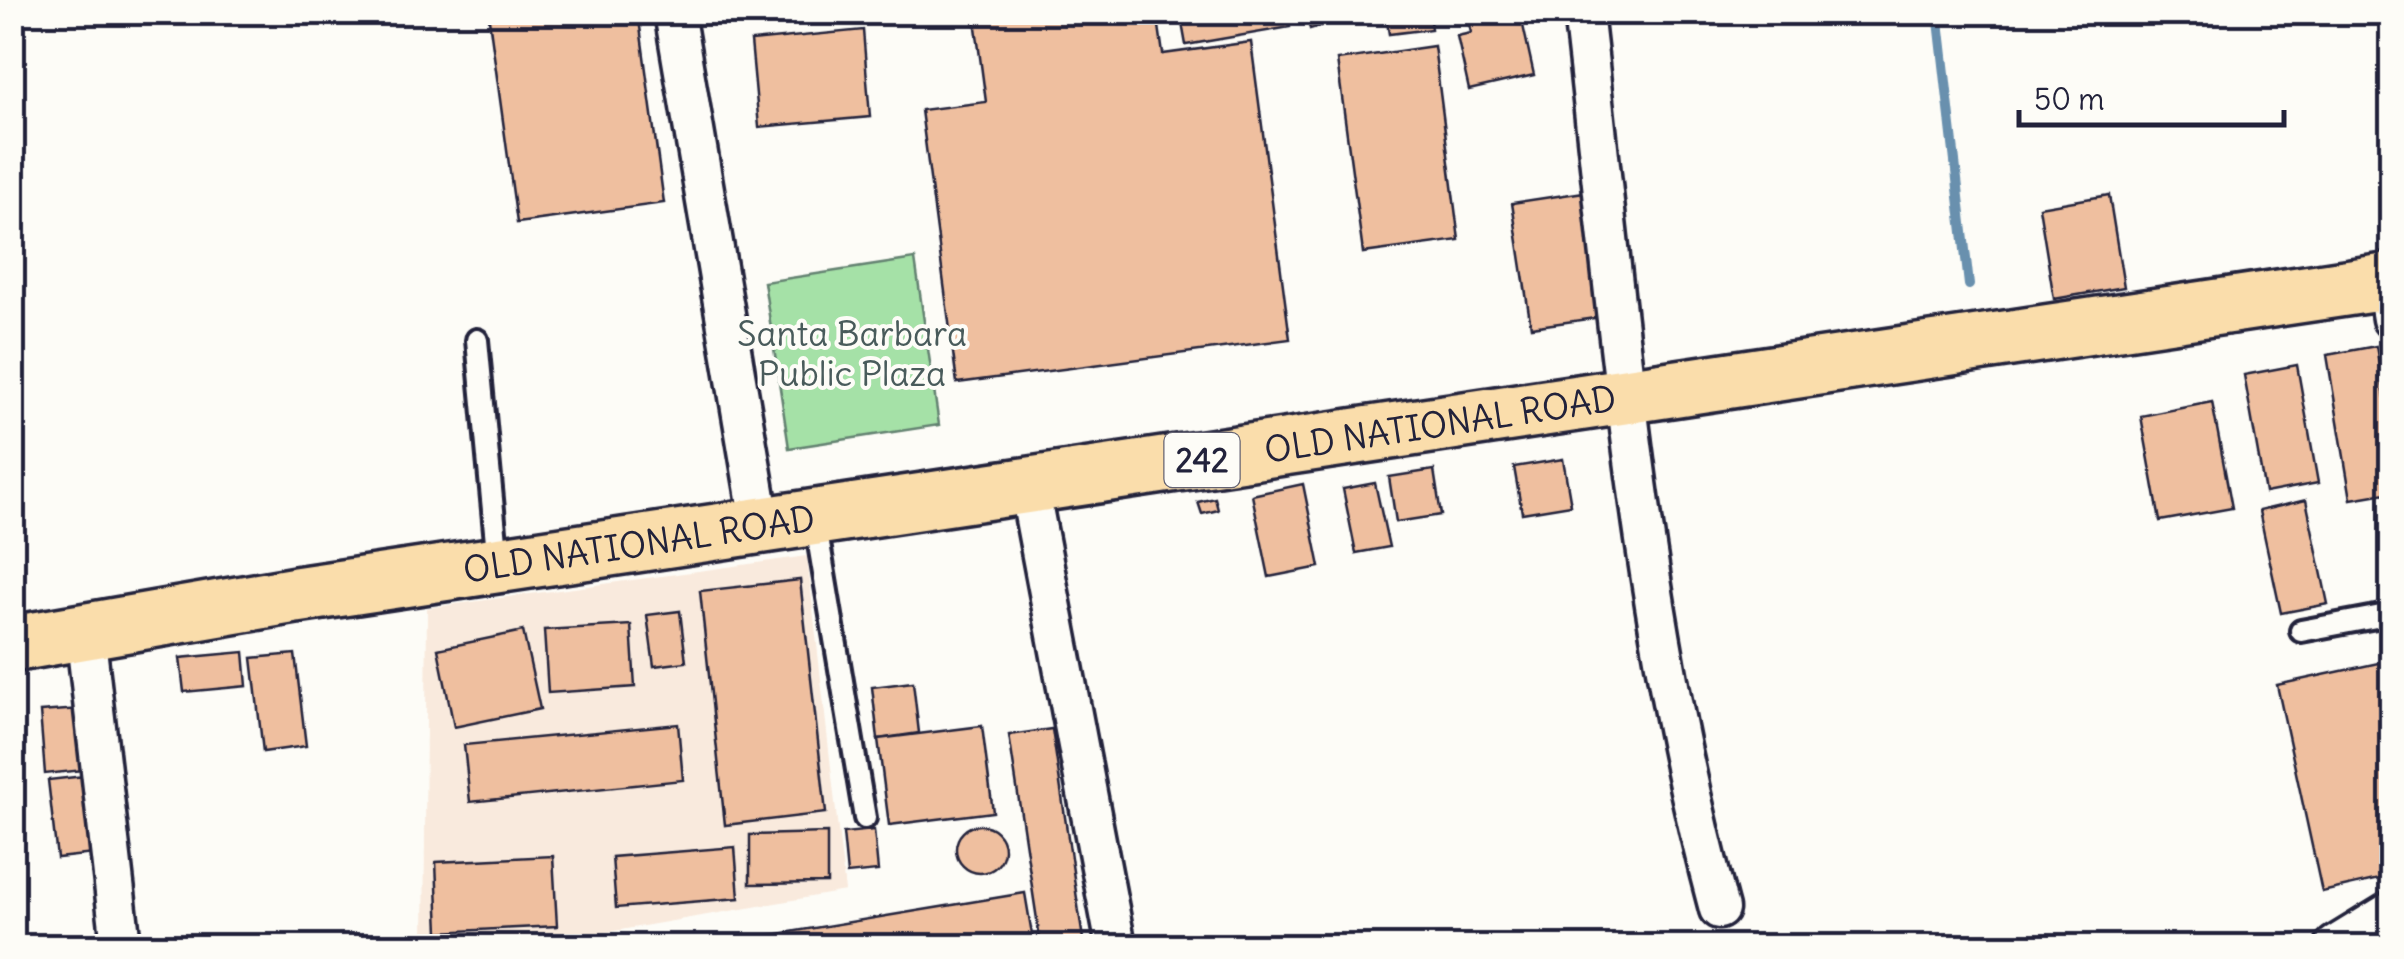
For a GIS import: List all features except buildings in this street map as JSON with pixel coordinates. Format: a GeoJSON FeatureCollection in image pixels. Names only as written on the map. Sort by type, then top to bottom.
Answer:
{"type":"FeatureCollection","features":[{"type":"Feature","properties":{"kind":"main road","name":"OLD NATIONAL ROAD"},"geometry":{"type":"LineString","coordinates":[[12,644],[498,564],[1627,394],[2390,294]]}},
{"type":"Feature","properties":{"kind":"street"},"geometry":{"type":"LineString","coordinates":[[674,12],[761,526]]}},
{"type":"Feature","properties":{"kind":"street"},"geometry":{"type":"LineString","coordinates":[[1584,12],[1627,394],[1662,658],[1694,816],[1720,909]]}},
{"type":"Feature","properties":{"kind":"street"},"geometry":{"type":"LineString","coordinates":[[1028,487],[1116,946]]}},
{"type":"Feature","properties":{"kind":"street"},"geometry":{"type":"LineString","coordinates":[[86,631],[120,936]]}},
{"type":"Feature","properties":{"kind":"street"},"geometry":{"type":"LineString","coordinates":[[2335,946],[2392,911]]}},
{"type":"Feature","properties":{"kind":"lane"},"geometry":{"type":"LineString","coordinates":[[476,340],[498,564]]}},
{"type":"Feature","properties":{"kind":"lane"},"geometry":{"type":"LineString","coordinates":[[814,518],[865,818]]}},
{"type":"Feature","properties":{"kind":"lane"},"geometry":{"type":"LineString","coordinates":[[2301,630],[2392,614]]}},
{"type":"Feature","properties":{"kind":"shaded area"},"geometry":{"type":"Polygon","coordinates":[[[807,556],[845,891],[528,946],[424,946],[427,608],[807,556]]]}},
{"type":"Feature","properties":{"kind":"green space","name":"Santa Barbara Public Plaza"},"geometry":{"type":"Polygon","coordinates":[[[915,259],[939,425],[789,448],[764,282],[915,259]]]}},
{"type":"Feature","properties":{"kind":"waterway"},"geometry":{"type":"LineString","coordinates":[[1938,12],[1969,285]]}}]}
